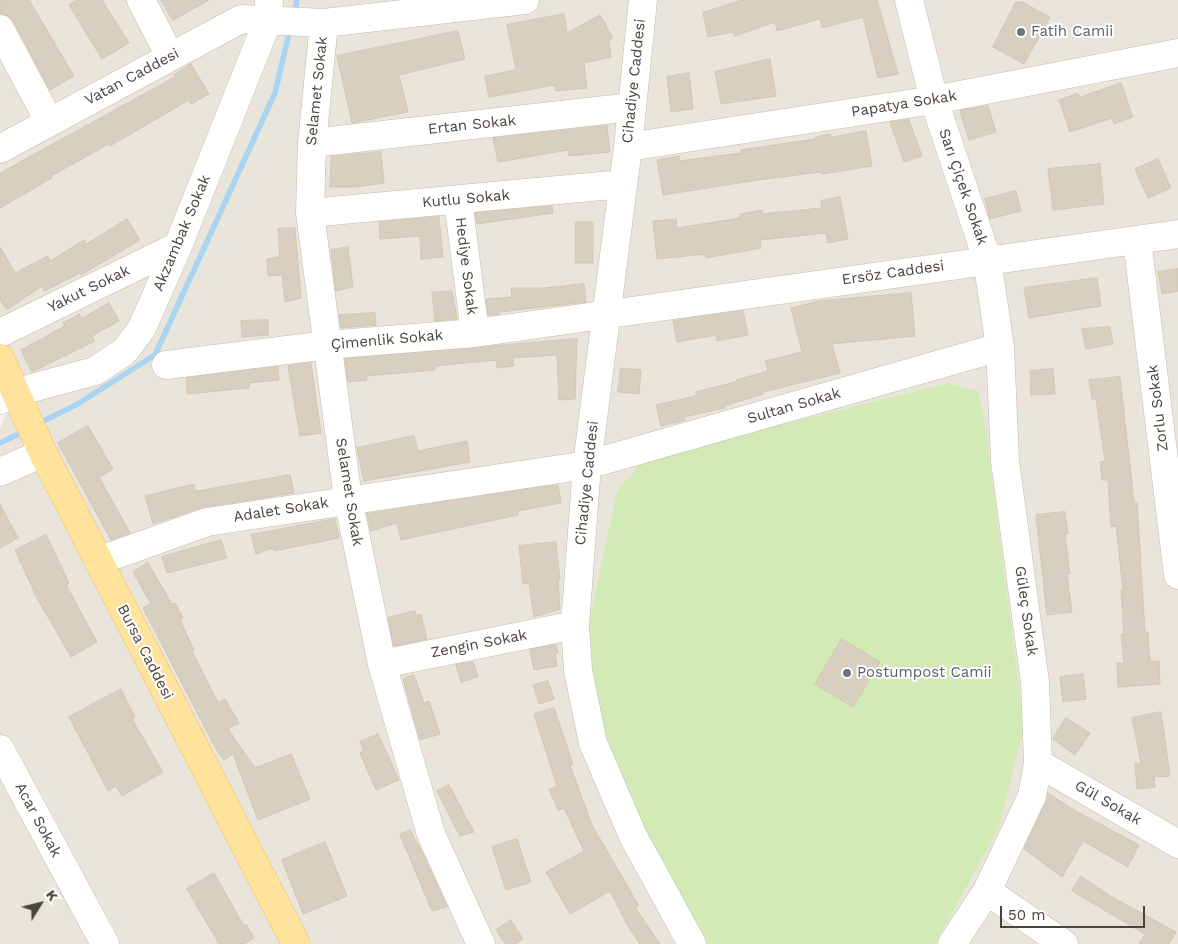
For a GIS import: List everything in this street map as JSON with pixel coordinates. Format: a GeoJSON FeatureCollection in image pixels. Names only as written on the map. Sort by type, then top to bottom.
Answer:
{"type":"FeatureCollection","features":[{"type":"Feature","properties":{"kind":"main road","name":"Bursa Caddesi"},"geometry":{"type":"LineString","coordinates":[[0,358],[14,401],[41,448],[296,944]]}},
{"type":"Feature","properties":{"kind":"street"},"geometry":{"type":"LineString","coordinates":[[141,0],[170,56]]}},
{"type":"Feature","properties":{"kind":"street","name":"Vatan Caddesi"},"geometry":{"type":"LineString","coordinates":[[0,149],[241,19],[269,10],[317,23],[525,0]]}},
{"type":"Feature","properties":{"kind":"street","name":"Cihadiye Caddesi"},"geometry":{"type":"LineString","coordinates":[[643,0],[608,315],[587,465],[576,625],[578,670],[593,743],[633,836],[692,944]]}},
{"type":"Feature","properties":{"kind":"street","name":"Sarı Çiçek Sokak"},"geometry":{"type":"LineString","coordinates":[[909,0],[934,100],[987,259]]}},
{"type":"Feature","properties":{"kind":"street","name":"Akzambak Sokak"},"geometry":{"type":"LineString","coordinates":[[14,401],[95,371],[125,352],[142,328],[178,246],[269,10]]}},
{"type":"Feature","properties":{"kind":"street","name":"Selamet Sokak"},"geometry":{"type":"LineString","coordinates":[[317,23],[310,213],[348,499],[382,664],[431,834],[482,944]]}},
{"type":"Feature","properties":{"kind":"street"},"geometry":{"type":"LineString","coordinates":[[0,29],[49,121]]}},
{"type":"Feature","properties":{"kind":"street","name":"Papatya Sokak"},"geometry":{"type":"LineString","coordinates":[[628,147],[934,100],[1178,53]]}},
{"type":"Feature","properties":{"kind":"street","name":"Ertan Sokak"},"geometry":{"type":"LineString","coordinates":[[312,143],[632,108]]}},
{"type":"Feature","properties":{"kind":"street","name":"Kutlu Sokak"},"geometry":{"type":"LineString","coordinates":[[310,213],[623,184]]}},
{"type":"Feature","properties":{"kind":"street","name":"Hediye Sokak"},"geometry":{"type":"LineString","coordinates":[[458,200],[475,333]]}},
{"type":"Feature","properties":{"kind":"street","name":"Ersöz Caddesi"},"geometry":{"type":"LineString","coordinates":[[608,315],[987,259],[1178,234]]}},
{"type":"Feature","properties":{"kind":"street","name":"Zorlu Sokak"},"geometry":{"type":"LineString","coordinates":[[1137,240],[1178,575]]}},
{"type":"Feature","properties":{"kind":"street","name":"Yakut Sokak"},"geometry":{"type":"LineString","coordinates":[[0,333],[178,246]]}},
{"type":"Feature","properties":{"kind":"street","name":"Güleç Sokak"},"geometry":{"type":"LineString","coordinates":[[952,944],[987,891],[1032,796],[1038,763],[1035,682],[1005,461],[1000,347],[987,259]]}},
{"type":"Feature","properties":{"kind":"street","name":"Çimenlik Sokak"},"geometry":{"type":"LineString","coordinates":[[166,365],[328,344],[475,333],[608,315]]}},
{"type":"Feature","properties":{"kind":"street","name":"Sultan Sokak"},"geometry":{"type":"LineString","coordinates":[[587,465],[1000,347]]}},
{"type":"Feature","properties":{"kind":"street"},"geometry":{"type":"LineString","coordinates":[[0,472],[41,448]]}},
{"type":"Feature","properties":{"kind":"street","name":"Adalet Sokak"},"geometry":{"type":"LineString","coordinates":[[98,561],[206,522],[348,499],[587,465]]}},
{"type":"Feature","properties":{"kind":"street","name":"Zengin Sokak"},"geometry":{"type":"LineString","coordinates":[[382,664],[576,625]]}},
{"type":"Feature","properties":{"kind":"street","name":"Acar Sokak"},"geometry":{"type":"LineString","coordinates":[[0,749],[105,944]]}},
{"type":"Feature","properties":{"kind":"street","name":"Gül Sokak"},"geometry":{"type":"LineString","coordinates":[[1038,763],[1175,837]]}},
{"type":"Feature","properties":{"kind":"street"},"geometry":{"type":"LineString","coordinates":[[987,891],[1064,944]]}},
{"type":"Feature","properties":{"kind":"shaded area"},"geometry":{"type":"Polygon","coordinates":[[[0,0],[1178,0],[1178,944],[0,944],[0,430],[19,374],[0,337],[0,0]]]}},
{"type":"Feature","properties":{"kind":"green space"},"geometry":{"type":"Polygon","coordinates":[[[948,383],[978,391],[986,431],[1024,727],[999,827],[935,944],[703,944],[618,784],[592,698],[588,629],[617,491],[644,459],[948,383]]]}},
{"type":"Feature","properties":{"kind":"building"},"geometry":{"type":"Polygon","coordinates":[[[0,0],[29,0],[74,76],[50,90],[14,22],[8,16],[0,13],[0,0]]]}},
{"type":"Feature","properties":{"kind":"building"},"geometry":{"type":"Polygon","coordinates":[[[78,0],[102,0],[129,43],[102,59],[69,5],[78,0]]]}},
{"type":"Feature","properties":{"kind":"building"},"geometry":{"type":"Polygon","coordinates":[[[161,0],[209,0],[173,20],[161,0]]]}},
{"type":"Feature","properties":{"kind":"building"},"geometry":{"type":"Polygon","coordinates":[[[742,0],[877,0],[898,74],[878,78],[863,17],[822,28],[820,19],[777,31],[775,22],[735,36],[733,32],[708,37],[703,13],[742,0]]]}},
{"type":"Feature","properties":{"kind":"building","name":"Fatih Camii"},"geometry":{"type":"Polygon","coordinates":[[[1016,2],[1022,2],[1050,17],[1024,64],[993,47],[1016,2]]]}},
{"type":"Feature","properties":{"kind":"building"},"geometry":{"type":"Polygon","coordinates":[[[564,14],[567,33],[600,15],[613,38],[609,40],[611,57],[584,63],[587,88],[556,91],[555,85],[489,97],[485,76],[516,70],[507,25],[564,14]]]}},
{"type":"Feature","properties":{"kind":"building"},"geometry":{"type":"Polygon","coordinates":[[[458,31],[465,59],[399,75],[408,112],[352,123],[337,56],[458,31]]]}},
{"type":"Feature","properties":{"kind":"building"},"geometry":{"type":"Polygon","coordinates":[[[770,59],[776,96],[721,104],[715,72],[770,59]]]}},
{"type":"Feature","properties":{"kind":"building"},"geometry":{"type":"Polygon","coordinates":[[[191,64],[209,94],[191,104],[189,100],[110,146],[109,144],[51,176],[52,178],[0,208],[0,173],[175,77],[174,75],[191,64]]]}},
{"type":"Feature","properties":{"kind":"building"},"geometry":{"type":"Polygon","coordinates":[[[689,73],[693,109],[671,112],[667,77],[689,73]]]}},
{"type":"Feature","properties":{"kind":"building"},"geometry":{"type":"Polygon","coordinates":[[[1121,83],[1133,117],[1114,124],[1112,118],[1070,132],[1059,100],[1078,93],[1080,97],[1121,83]]]}},
{"type":"Feature","properties":{"kind":"building"},"geometry":{"type":"Polygon","coordinates":[[[988,106],[996,132],[969,140],[960,111],[988,106]]]}},
{"type":"Feature","properties":{"kind":"building"},"geometry":{"type":"Polygon","coordinates":[[[909,120],[922,156],[904,162],[890,122],[909,120]]]}},
{"type":"Feature","properties":{"kind":"building"},"geometry":{"type":"Polygon","coordinates":[[[607,126],[610,152],[569,156],[568,150],[498,162],[493,138],[607,126]]]}},
{"type":"Feature","properties":{"kind":"building"},"geometry":{"type":"Polygon","coordinates":[[[866,131],[872,166],[822,174],[821,172],[758,180],[663,195],[657,160],[679,156],[679,161],[741,153],[741,150],[815,139],[815,137],[830,134],[831,137],[866,131]]]}},
{"type":"Feature","properties":{"kind":"building"},"geometry":{"type":"Polygon","coordinates":[[[381,152],[384,183],[356,187],[330,187],[331,157],[381,152]]]}},
{"type":"Feature","properties":{"kind":"building"},"geometry":{"type":"Polygon","coordinates":[[[1158,159],[1171,188],[1148,198],[1135,169],[1158,159]]]}},
{"type":"Feature","properties":{"kind":"building"},"geometry":{"type":"Polygon","coordinates":[[[1100,164],[1104,204],[1053,210],[1048,169],[1100,164]]]}},
{"type":"Feature","properties":{"kind":"building"},"geometry":{"type":"Polygon","coordinates":[[[1016,191],[1021,211],[990,219],[985,199],[1016,191]]]}},
{"type":"Feature","properties":{"kind":"building"},"geometry":{"type":"Polygon","coordinates":[[[840,197],[848,239],[828,243],[826,233],[760,240],[761,248],[706,258],[705,254],[657,259],[653,221],[676,219],[677,228],[740,218],[740,214],[762,210],[762,214],[822,208],[821,201],[840,197]]]}},
{"type":"Feature","properties":{"kind":"building"},"geometry":{"type":"Polygon","coordinates":[[[552,206],[553,213],[477,224],[475,213],[552,206]]]}},
{"type":"Feature","properties":{"kind":"building"},"geometry":{"type":"Polygon","coordinates":[[[439,217],[443,257],[421,259],[420,236],[380,239],[379,222],[439,217]]]}},
{"type":"Feature","properties":{"kind":"building"},"geometry":{"type":"Polygon","coordinates":[[[127,219],[140,240],[81,275],[80,273],[44,291],[42,286],[7,310],[0,300],[0,247],[15,273],[48,256],[50,261],[84,240],[86,244],[127,219]]]}},
{"type":"Feature","properties":{"kind":"building"},"geometry":{"type":"Polygon","coordinates":[[[576,222],[593,222],[593,263],[576,263],[576,222]]]}},
{"type":"Feature","properties":{"kind":"building"},"geometry":{"type":"Polygon","coordinates":[[[295,228],[301,298],[285,302],[282,275],[268,276],[267,259],[280,257],[278,229],[295,228]]]}},
{"type":"Feature","properties":{"kind":"building"},"geometry":{"type":"Polygon","coordinates":[[[348,247],[353,287],[336,291],[331,250],[348,247]]]}},
{"type":"Feature","properties":{"kind":"building"},"geometry":{"type":"Polygon","coordinates":[[[1178,269],[1178,291],[1162,294],[1158,272],[1178,269]]]}},
{"type":"Feature","properties":{"kind":"building"},"geometry":{"type":"Polygon","coordinates":[[[1097,278],[1101,306],[1029,318],[1024,288],[1097,278]]]}},
{"type":"Feature","properties":{"kind":"building"},"geometry":{"type":"Polygon","coordinates":[[[584,284],[586,302],[488,315],[486,299],[512,297],[511,288],[545,288],[584,284]]]}},
{"type":"Feature","properties":{"kind":"building"},"geometry":{"type":"Polygon","coordinates":[[[452,291],[457,319],[435,321],[432,293],[452,291]]]}},
{"type":"Feature","properties":{"kind":"building"},"geometry":{"type":"Polygon","coordinates":[[[911,293],[915,336],[832,344],[840,373],[763,392],[763,394],[724,406],[725,408],[684,417],[685,420],[661,426],[656,405],[696,396],[696,392],[736,382],[736,380],[768,371],[765,361],[802,352],[791,308],[819,301],[911,293]]]}},
{"type":"Feature","properties":{"kind":"building"},"geometry":{"type":"Polygon","coordinates":[[[109,303],[119,321],[92,336],[95,341],[32,372],[21,350],[65,326],[63,323],[79,314],[82,318],[109,303]]]}},
{"type":"Feature","properties":{"kind":"building"},"geometry":{"type":"Polygon","coordinates":[[[743,311],[748,335],[717,341],[716,335],[677,342],[673,321],[743,311]]]}},
{"type":"Feature","properties":{"kind":"building"},"geometry":{"type":"Polygon","coordinates":[[[375,313],[376,325],[341,328],[339,315],[375,313]]]}},
{"type":"Feature","properties":{"kind":"building"},"geometry":{"type":"Polygon","coordinates":[[[268,320],[268,335],[242,337],[241,321],[268,320]]]}},
{"type":"Feature","properties":{"kind":"building"},"geometry":{"type":"Polygon","coordinates":[[[1110,327],[1113,344],[1086,349],[1082,329],[1110,327]]]}},
{"type":"Feature","properties":{"kind":"building"},"geometry":{"type":"Polygon","coordinates":[[[577,339],[575,399],[559,400],[557,355],[513,358],[514,366],[497,368],[496,360],[435,366],[435,370],[366,376],[367,380],[348,382],[345,359],[577,339]]]}},
{"type":"Feature","properties":{"kind":"building"},"geometry":{"type":"Polygon","coordinates":[[[311,363],[321,433],[300,436],[288,366],[311,363]]]}},
{"type":"Feature","properties":{"kind":"building"},"geometry":{"type":"Polygon","coordinates":[[[278,367],[279,380],[249,383],[249,388],[187,394],[186,378],[278,367]]]}},
{"type":"Feature","properties":{"kind":"building"},"geometry":{"type":"Polygon","coordinates":[[[621,368],[641,370],[639,394],[618,392],[621,368]]]}},
{"type":"Feature","properties":{"kind":"building"},"geometry":{"type":"Polygon","coordinates":[[[1053,369],[1055,394],[1031,395],[1030,371],[1053,369]]]}},
{"type":"Feature","properties":{"kind":"building"},"geometry":{"type":"Polygon","coordinates":[[[1120,377],[1134,502],[1137,502],[1145,632],[1148,632],[1150,661],[1159,661],[1160,684],[1118,687],[1117,663],[1124,663],[1121,634],[1124,634],[1121,590],[1123,590],[1116,526],[1111,527],[1108,480],[1102,480],[1100,462],[1105,461],[1096,399],[1092,399],[1089,380],[1120,377]]]}},
{"type":"Feature","properties":{"kind":"building"},"geometry":{"type":"Polygon","coordinates":[[[88,426],[113,469],[99,477],[130,533],[111,540],[58,443],[88,426]]]}},
{"type":"Feature","properties":{"kind":"building"},"geometry":{"type":"Polygon","coordinates":[[[414,436],[418,451],[467,441],[470,462],[364,481],[357,448],[414,436]]]}},
{"type":"Feature","properties":{"kind":"building"},"geometry":{"type":"Polygon","coordinates":[[[290,475],[294,493],[204,507],[153,524],[145,496],[194,484],[195,491],[290,475]]]}},
{"type":"Feature","properties":{"kind":"building"},"geometry":{"type":"Polygon","coordinates":[[[558,485],[561,503],[517,511],[518,515],[401,540],[397,523],[371,531],[367,514],[558,485]]]}},
{"type":"Feature","properties":{"kind":"building"},"geometry":{"type":"Polygon","coordinates":[[[0,504],[18,538],[0,548],[0,504]]]}},
{"type":"Feature","properties":{"kind":"building"},"geometry":{"type":"Polygon","coordinates":[[[1065,512],[1068,534],[1065,534],[1070,574],[1067,574],[1072,612],[1047,615],[1036,515],[1065,512]]]}},
{"type":"Feature","properties":{"kind":"building"},"geometry":{"type":"Polygon","coordinates":[[[335,519],[339,538],[274,551],[273,548],[256,554],[251,535],[335,519]]]}},
{"type":"Feature","properties":{"kind":"building"},"geometry":{"type":"Polygon","coordinates":[[[46,535],[69,583],[66,585],[97,642],[71,657],[37,598],[15,550],[46,535]]]}},
{"type":"Feature","properties":{"kind":"building"},"geometry":{"type":"Polygon","coordinates":[[[221,540],[227,558],[167,573],[162,557],[221,540]]]}},
{"type":"Feature","properties":{"kind":"building"},"geometry":{"type":"Polygon","coordinates":[[[556,542],[560,580],[558,580],[560,609],[534,617],[529,583],[523,584],[519,546],[556,542]]]}},
{"type":"Feature","properties":{"kind":"building"},"geometry":{"type":"Polygon","coordinates":[[[148,563],[172,604],[175,603],[183,618],[180,620],[194,650],[192,651],[218,703],[225,699],[239,723],[228,729],[255,768],[291,754],[310,799],[258,820],[233,754],[224,760],[215,747],[143,608],[151,604],[133,572],[148,563]]]}},
{"type":"Feature","properties":{"kind":"building"},"geometry":{"type":"Polygon","coordinates":[[[415,611],[416,616],[421,614],[427,639],[394,646],[388,618],[415,611]]]}},
{"type":"Feature","properties":{"kind":"building","name":"Postumpost Camii"},"geometry":{"type":"Polygon","coordinates":[[[842,639],[880,662],[853,707],[815,684],[842,639]]]}},
{"type":"Feature","properties":{"kind":"building"},"geometry":{"type":"Polygon","coordinates":[[[556,645],[558,653],[555,654],[557,666],[534,670],[530,650],[556,645]]]}},
{"type":"Feature","properties":{"kind":"building"},"geometry":{"type":"Polygon","coordinates":[[[473,662],[478,677],[461,682],[456,665],[473,662]]]}},
{"type":"Feature","properties":{"kind":"building"},"geometry":{"type":"Polygon","coordinates":[[[1083,674],[1086,699],[1063,702],[1060,677],[1083,674]]]}},
{"type":"Feature","properties":{"kind":"building"},"geometry":{"type":"Polygon","coordinates":[[[414,675],[424,703],[429,701],[440,734],[420,740],[403,679],[414,675]]]}},
{"type":"Feature","properties":{"kind":"building"},"geometry":{"type":"Polygon","coordinates":[[[548,681],[554,699],[539,704],[533,685],[548,681]]]}},
{"type":"Feature","properties":{"kind":"building"},"geometry":{"type":"Polygon","coordinates":[[[121,689],[135,717],[132,719],[163,772],[122,796],[116,786],[108,791],[69,717],[121,689]]]}},
{"type":"Feature","properties":{"kind":"building"},"geometry":{"type":"Polygon","coordinates":[[[554,708],[573,764],[570,765],[592,825],[639,906],[635,907],[660,944],[640,944],[626,923],[610,891],[570,914],[546,872],[584,851],[564,808],[558,810],[549,789],[557,786],[534,714],[554,708]]]}},
{"type":"Feature","properties":{"kind":"building"},"geometry":{"type":"Polygon","coordinates":[[[1161,712],[1170,776],[1154,777],[1155,787],[1137,789],[1135,763],[1141,763],[1132,718],[1161,712]]]}},
{"type":"Feature","properties":{"kind":"building"},"geometry":{"type":"Polygon","coordinates":[[[1066,718],[1090,733],[1075,755],[1053,739],[1066,718]]]}},
{"type":"Feature","properties":{"kind":"building"},"geometry":{"type":"Polygon","coordinates":[[[378,734],[399,780],[376,790],[360,753],[364,751],[360,742],[378,734]]]}},
{"type":"Feature","properties":{"kind":"building"},"geometry":{"type":"Polygon","coordinates":[[[449,785],[474,832],[460,836],[437,791],[449,785]]]}},
{"type":"Feature","properties":{"kind":"building"},"geometry":{"type":"Polygon","coordinates":[[[1048,793],[1074,810],[1139,845],[1128,867],[1083,841],[1062,877],[1024,849],[1048,793]]]}},
{"type":"Feature","properties":{"kind":"building"},"geometry":{"type":"Polygon","coordinates":[[[410,830],[447,907],[432,911],[400,835],[410,830]]]}},
{"type":"Feature","properties":{"kind":"building"},"geometry":{"type":"Polygon","coordinates":[[[517,839],[531,882],[506,890],[492,847],[517,839]]]}},
{"type":"Feature","properties":{"kind":"building"},"geometry":{"type":"Polygon","coordinates":[[[325,842],[347,896],[303,914],[282,860],[325,842]]]}},
{"type":"Feature","properties":{"kind":"building"},"geometry":{"type":"Polygon","coordinates":[[[214,873],[244,926],[246,924],[254,938],[244,944],[219,944],[187,889],[214,873]]]}},
{"type":"Feature","properties":{"kind":"building"},"geometry":{"type":"Polygon","coordinates":[[[1081,876],[1112,897],[1176,932],[1169,944],[1139,944],[1145,934],[1072,891],[1081,876]]]}},
{"type":"Feature","properties":{"kind":"building"},"geometry":{"type":"Polygon","coordinates":[[[511,920],[523,939],[515,944],[505,944],[496,930],[511,920]]]}},
{"type":"Feature","properties":{"kind":"waterway"},"geometry":{"type":"LineString","coordinates":[[294,15],[297,0]]}},
{"type":"Feature","properties":{"kind":"waterway"},"geometry":{"type":"LineString","coordinates":[[37,424],[76,405],[155,355],[275,93],[290,29]]}},
{"type":"Feature","properties":{"kind":"waterway"},"geometry":{"type":"LineString","coordinates":[[0,443],[25,431]]}},
{"type":"Feature","properties":{"kind":"place","name":"Fatih Camii"},"geometry":{"type":"Point","coordinates":[1021,32]}},
{"type":"Feature","properties":{"kind":"place","name":"Postumpost Camii"},"geometry":{"type":"Point","coordinates":[847,673]}}]}
